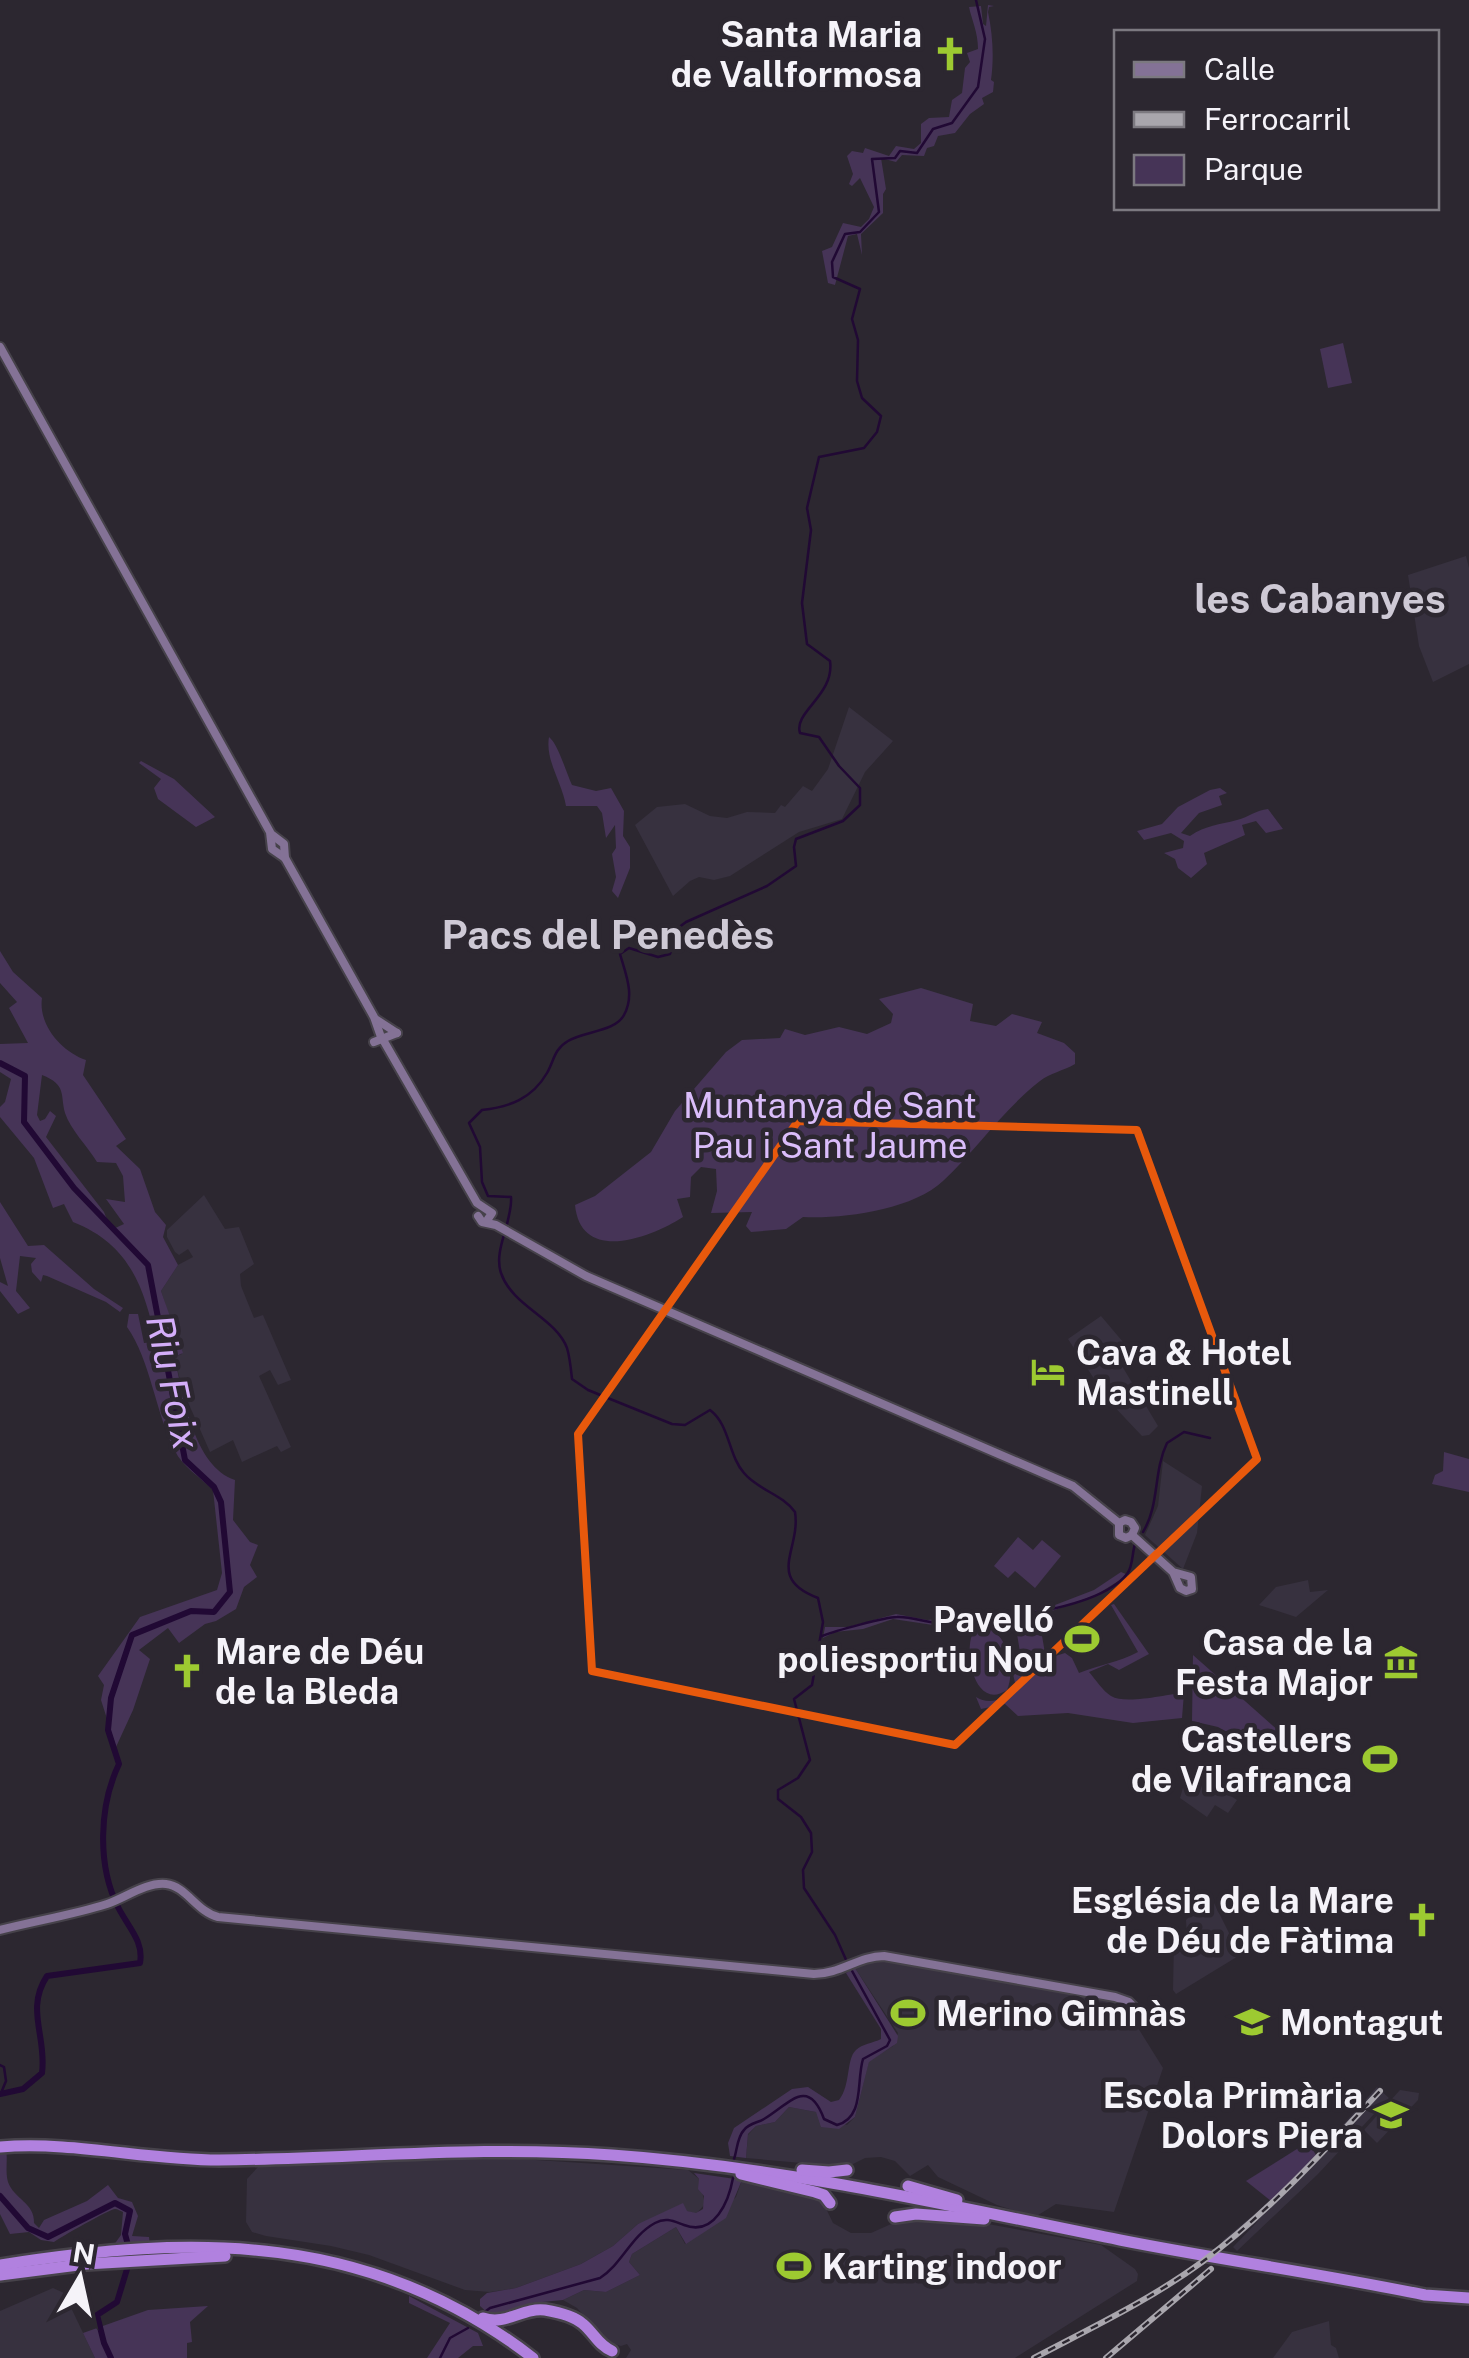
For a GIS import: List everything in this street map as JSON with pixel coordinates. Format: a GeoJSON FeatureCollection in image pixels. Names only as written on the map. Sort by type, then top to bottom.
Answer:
{"type":"FeatureCollection","features":[{"type":"Feature","properties":{"kind":"highway"},"geometry":{"type":"LineString","coordinates":[[2,2147],[62,2147],[196,2160],[577,2152],[829,2172],[847,2170]]}},
{"type":"Feature","properties":{"kind":"highway"},"geometry":{"type":"LineString","coordinates":[[684,2161],[907,2194],[965,2211],[1425,2295],[1469,2298]]}},
{"type":"Feature","properties":{"kind":"highway"},"geometry":{"type":"LineString","coordinates":[[684,2161],[815,2192],[830,2203]]}},
{"type":"Feature","properties":{"kind":"highway"},"geometry":{"type":"LineString","coordinates":[[895,2217],[965,2211],[1047,2225]]}},
{"type":"Feature","properties":{"kind":"highway"},"geometry":{"type":"LineString","coordinates":[[0,2266],[226,2248],[300,2254],[360,2267],[490,2320],[540,2310],[572,2318],[585,2325],[607,2354]]}},
{"type":"Feature","properties":{"kind":"highway"},"geometry":{"type":"LineString","coordinates":[[140,2255],[262,2258],[354,2273],[429,2301],[482,2330],[521,2358]]}},
{"type":"Feature","properties":{"kind":"highway"},"geometry":{"type":"LineString","coordinates":[[0,2275],[120,2257]]}},
{"type":"Feature","properties":{"kind":"highway"},"geometry":{"type":"LineString","coordinates":[[423,2290],[483,2322],[534,2358]]}},
{"type":"Feature","properties":{"kind":"highway"},"geometry":{"type":"LineString","coordinates":[[534,2358],[518,2340],[515,2330],[520,2319],[539,2312],[579,2323],[607,2354]]}},
{"type":"Feature","properties":{"kind":"main road"},"geometry":{"type":"LineString","coordinates":[[0,346],[274,839],[284,844],[282,854],[484,1216],[586,1276],[1074,1486],[1118,1523],[1131,1522],[1135,1528],[1132,1535],[1180,1583]]}},
{"type":"Feature","properties":{"kind":"main road"},"geometry":{"type":"LineString","coordinates":[[0,1930],[168,1884],[204,1913],[230,1918],[814,1974],[884,1956],[1122,2000],[1138,2018]]}},
{"type":"Feature","properties":{"kind":"highlighted area"},"geometry":{"type":"Polygon","coordinates":[[[798,1121],[1137,1130],[1257,1459],[955,1745],[592,1671],[578,1434],[798,1121]]]}},
{"type":"Feature","properties":{"kind":"shaded area"},"geometry":{"type":"Polygon","coordinates":[[[1466,556],[1469,664],[1433,682],[1419,646],[1408,575],[1466,556]]]}},
{"type":"Feature","properties":{"kind":"shaded area"},"geometry":{"type":"Polygon","coordinates":[[[849,707],[893,741],[865,772],[842,819],[799,832],[730,876],[690,881],[673,896],[635,825],[657,807],[685,804],[710,816],[727,818],[747,812],[775,813],[803,786],[812,791],[828,769],[849,707]]]}},
{"type":"Feature","properties":{"kind":"shaded area"},"geometry":{"type":"Polygon","coordinates":[[[204,1195],[225,1229],[239,1227],[254,1264],[240,1274],[241,1286],[254,1318],[263,1315],[291,1380],[278,1385],[270,1370],[259,1376],[291,1447],[281,1452],[277,1446],[242,1462],[233,1440],[210,1452],[183,1391],[174,1357],[182,1354],[161,1291],[178,1265],[193,1257],[188,1249],[179,1255],[175,1252],[167,1230],[204,1195]]]}},
{"type":"Feature","properties":{"kind":"shaded area"},"geometry":{"type":"Polygon","coordinates":[[[1101,1316],[1134,1355],[1122,1366],[1158,1426],[1149,1435],[1142,1436],[1108,1400],[1068,1339],[1101,1316]]]}},
{"type":"Feature","properties":{"kind":"shaded area"},"geometry":{"type":"Polygon","coordinates":[[[1163,1461],[1202,1486],[1197,1533],[1183,1569],[1145,1535],[1158,1506],[1163,1461]]]}},
{"type":"Feature","properties":{"kind":"shaded area"},"geometry":{"type":"Polygon","coordinates":[[[1308,1580],[1310,1592],[1328,1590],[1296,1617],[1259,1605],[1276,1587],[1308,1580]]]}},
{"type":"Feature","properties":{"kind":"shaded area"},"geometry":{"type":"Polygon","coordinates":[[[1187,1774],[1202,1778],[1237,1800],[1228,1813],[1215,1805],[1207,1817],[1180,1798],[1187,1774]]]}},
{"type":"Feature","properties":{"kind":"shaded area"},"geometry":{"type":"Polygon","coordinates":[[[1210,1895],[1240,1955],[1176,1994],[1174,1941],[1187,1938],[1189,1917],[1185,1911],[1210,1895]]]}},
{"type":"Feature","properties":{"kind":"shaded area"},"geometry":{"type":"Polygon","coordinates":[[[877,1958],[1120,1999],[1163,2068],[1114,2212],[1056,2204],[1035,2217],[997,2205],[938,2177],[928,2165],[910,2176],[895,2161],[881,2157],[865,2158],[847,2167],[746,2158],[748,2135],[756,2126],[775,2122],[789,2107],[816,2112],[847,2125],[855,2117],[869,2061],[893,2046],[898,2033],[855,1968],[877,1958]]]}},
{"type":"Feature","properties":{"kind":"shaded area"},"geometry":{"type":"Polygon","coordinates":[[[1377,2087],[1389,2098],[1318,2174],[1237,2251],[1233,2247],[1259,2220],[1228,2246],[1222,2241],[1285,2189],[1377,2087]]]}},
{"type":"Feature","properties":{"kind":"shaded area","name":"Escola Primària Dolors Piera"},"geometry":{"type":"Polygon","coordinates":[[[1400,2090],[1419,2093],[1418,2100],[1377,2143],[1364,2130],[1400,2090]]]}},
{"type":"Feature","properties":{"kind":"shaded area"},"geometry":{"type":"Polygon","coordinates":[[[521,2159],[688,2170],[699,2179],[705,2204],[696,2214],[687,2211],[638,2224],[613,2246],[581,2264],[516,2288],[490,2292],[465,2290],[369,2255],[252,2232],[246,2222],[247,2179],[258,2167],[386,2160],[521,2159]]]}},
{"type":"Feature","properties":{"kind":"shaded area"},"geometry":{"type":"Polygon","coordinates":[[[742,2180],[821,2198],[833,2223],[851,2233],[871,2233],[909,2216],[977,2222],[1101,2245],[1135,2269],[1137,2281],[1015,2358],[626,2358],[631,2350],[627,2344],[608,2342],[577,2308],[563,2300],[584,2290],[606,2292],[640,2275],[629,2262],[632,2254],[676,2227],[685,2244],[736,2197],[742,2180]]]}},
{"type":"Feature","properties":{"kind":"shaded area"},"geometry":{"type":"Polygon","coordinates":[[[53,2288],[64,2293],[95,2358],[0,2358],[0,2311],[53,2288]]]}},
{"type":"Feature","properties":{"kind":"shaded area"},"geometry":{"type":"Polygon","coordinates":[[[1329,2321],[1331,2345],[1339,2358],[1273,2358],[1292,2332],[1329,2321]]]}},
{"type":"Feature","properties":{"kind":"green space"},"geometry":{"type":"Polygon","coordinates":[[[988,5],[994,6],[988,12],[993,92],[982,98],[984,104],[955,133],[938,136],[924,156],[902,155],[896,162],[881,158],[886,189],[883,213],[861,234],[862,255],[857,234],[848,236],[835,285],[828,283],[822,251],[832,247],[843,223],[861,227],[874,207],[860,178],[852,186],[849,184],[853,174],[847,156],[852,151],[863,153],[865,148],[889,156],[896,146],[914,149],[921,143],[921,124],[929,118],[949,117],[952,100],[962,93],[965,68],[970,62],[967,53],[978,49],[969,7],[981,6],[986,26],[988,5]]]}},
{"type":"Feature","properties":{"kind":"green space"},"geometry":{"type":"Polygon","coordinates":[[[1343,343],[1352,383],[1328,388],[1320,349],[1343,343]]]}},
{"type":"Feature","properties":{"kind":"green space"},"geometry":{"type":"Polygon","coordinates":[[[549,737],[572,785],[596,791],[611,788],[624,811],[623,836],[630,847],[630,868],[618,898],[612,891],[616,877],[612,854],[616,848],[615,825],[606,838],[597,806],[566,806],[549,754],[549,737]]]}},
{"type":"Feature","properties":{"kind":"green space"},"geometry":{"type":"Polygon","coordinates":[[[141,761],[174,779],[215,817],[196,827],[158,799],[154,788],[161,779],[141,761]]]}},
{"type":"Feature","properties":{"kind":"green space"},"geometry":{"type":"Polygon","coordinates":[[[1220,788],[1227,793],[1219,796],[1222,805],[1199,813],[1181,833],[1190,836],[1268,809],[1283,829],[1266,833],[1256,821],[1242,825],[1245,835],[1204,853],[1207,864],[1191,878],[1178,868],[1175,859],[1164,853],[1183,848],[1184,841],[1171,833],[1144,840],[1137,831],[1162,824],[1178,807],[1220,788]]]}},
{"type":"Feature","properties":{"kind":"green space"},"geometry":{"type":"Polygon","coordinates":[[[0,951],[13,972],[42,998],[44,1018],[54,1036],[68,1051],[86,1060],[83,1075],[126,1139],[116,1146],[140,1169],[155,1212],[166,1225],[163,1237],[178,1265],[161,1291],[183,1353],[174,1357],[192,1428],[209,1460],[235,1480],[233,1520],[250,1542],[258,1545],[250,1565],[257,1577],[244,1587],[236,1609],[179,1643],[168,1628],[139,1650],[150,1659],[116,1747],[101,1700],[104,1685],[98,1676],[140,1617],[217,1590],[222,1573],[213,1490],[175,1451],[142,1355],[127,1327],[129,1314],[138,1314],[144,1343],[156,1342],[146,1303],[131,1269],[108,1242],[73,1222],[64,1204],[53,1208],[34,1158],[0,1117],[11,1079],[0,1072],[0,1044],[28,1043],[9,1008],[17,1002],[0,983],[0,951]],[[42,1075],[37,1115],[40,1121],[50,1111],[56,1116],[46,1137],[104,1212],[111,1230],[124,1224],[106,1199],[125,1202],[123,1176],[116,1163],[97,1162],[71,1125],[61,1091],[55,1082],[42,1075]]]}},
{"type":"Feature","properties":{"kind":"green space","name":"Muntanya de Sant Pau i Sant Jaume"},"geometry":{"type":"Polygon","coordinates":[[[921,988],[973,1004],[970,1021],[996,1026],[1012,1014],[1042,1022],[1037,1033],[1064,1043],[1075,1053],[1075,1064],[1044,1078],[1027,1092],[930,1191],[876,1211],[803,1217],[786,1229],[751,1232],[746,1226],[752,1212],[711,1213],[717,1191],[716,1169],[701,1167],[691,1177],[690,1197],[677,1199],[683,1217],[670,1225],[620,1241],[590,1235],[580,1224],[575,1205],[595,1196],[651,1152],[675,1111],[726,1052],[742,1040],[780,1038],[785,1029],[805,1035],[839,1027],[867,1034],[891,1023],[893,1014],[879,999],[921,988]]]}},
{"type":"Feature","properties":{"kind":"green space"},"geometry":{"type":"Polygon","coordinates":[[[0,1202],[28,1246],[44,1245],[94,1289],[123,1308],[120,1312],[47,1276],[43,1275],[41,1282],[32,1272],[31,1264],[36,1258],[20,1256],[16,1291],[30,1308],[18,1314],[0,1291],[0,1282],[8,1286],[0,1258],[0,1202]]]}},
{"type":"Feature","properties":{"kind":"green space"},"geometry":{"type":"Polygon","coordinates":[[[1444,1452],[1469,1459],[1469,1492],[1432,1484],[1435,1475],[1443,1471],[1444,1452]]]}},
{"type":"Feature","properties":{"kind":"green space"},"geometry":{"type":"Polygon","coordinates":[[[1018,1537],[1033,1550],[1042,1540],[1061,1556],[1035,1588],[1015,1571],[1008,1578],[994,1566],[1018,1537]]]}},
{"type":"Feature","properties":{"kind":"green space"},"geometry":{"type":"Polygon","coordinates":[[[1121,1572],[1128,1575],[1096,1595],[1049,1612],[933,1625],[893,1619],[823,1638],[825,1627],[848,1627],[896,1614],[927,1620],[1042,1610],[1094,1590],[1121,1572]]]}},
{"type":"Feature","properties":{"kind":"green space"},"geometry":{"type":"Polygon","coordinates":[[[1111,1605],[1149,1654],[1119,1670],[1108,1664],[1089,1672],[1105,1691],[1118,1698],[1184,1693],[1182,1718],[1133,1723],[1068,1713],[1018,1716],[1005,1704],[981,1709],[976,1697],[992,1701],[1008,1695],[1016,1687],[1013,1674],[1049,1668],[1023,1670],[1016,1628],[1040,1624],[1047,1665],[1049,1658],[1065,1653],[1079,1673],[1138,1652],[1111,1605]]]}},
{"type":"Feature","properties":{"kind":"green space"},"geometry":{"type":"Polygon","coordinates":[[[982,1628],[998,1635],[1010,1662],[1007,1690],[996,1695],[980,1687],[971,1667],[972,1635],[982,1628]]]}},
{"type":"Feature","properties":{"kind":"green space"},"geometry":{"type":"Polygon","coordinates":[[[1193,1655],[1283,1738],[1258,1731],[1249,1744],[1218,1727],[1192,1721],[1193,1655]]]}},
{"type":"Feature","properties":{"kind":"green space"},"geometry":{"type":"Polygon","coordinates":[[[855,1968],[898,2036],[897,2043],[869,2062],[855,2117],[839,2129],[821,2127],[816,2112],[789,2107],[775,2122],[756,2126],[748,2134],[746,2158],[730,2156],[728,2143],[734,2128],[792,2089],[808,2087],[831,2102],[839,2100],[853,2054],[861,2046],[881,2039],[881,2029],[846,1973],[855,1968]]]}},
{"type":"Feature","properties":{"kind":"green space"},"geometry":{"type":"Polygon","coordinates":[[[1308,2142],[1316,2155],[1271,2201],[1246,2181],[1308,2142]]]}},
{"type":"Feature","properties":{"kind":"green space"},"geometry":{"type":"Polygon","coordinates":[[[6,2149],[8,2182],[28,2206],[39,2228],[44,2220],[87,2201],[108,2185],[118,2198],[132,2202],[138,2216],[132,2236],[149,2237],[150,2246],[111,2249],[121,2235],[123,2212],[116,2209],[54,2242],[29,2232],[10,2234],[0,2214],[0,2150],[6,2149]]]}},
{"type":"Feature","properties":{"kind":"green space"},"geometry":{"type":"Polygon","coordinates":[[[694,2173],[742,2180],[726,2218],[686,2244],[676,2227],[632,2254],[629,2262],[640,2275],[606,2292],[584,2290],[563,2300],[532,2303],[491,2316],[480,2306],[480,2299],[487,2293],[516,2288],[581,2264],[613,2246],[638,2224],[683,2203],[687,2211],[696,2213],[703,2209],[704,2196],[694,2173]]]}},
{"type":"Feature","properties":{"kind":"green space"},"geometry":{"type":"Polygon","coordinates":[[[409,2296],[478,2333],[483,2346],[473,2346],[458,2358],[427,2358],[450,2323],[409,2303],[409,2296]]]}},
{"type":"Feature","properties":{"kind":"green space"},"geometry":{"type":"Polygon","coordinates":[[[208,2306],[190,2322],[192,2342],[187,2343],[187,2358],[95,2358],[83,2333],[148,2310],[208,2306]]]}},
{"type":"Feature","properties":{"kind":"waterway"},"geometry":{"type":"LineString","coordinates":[[847,1962],[835,1935],[804,1888],[803,1870],[812,1852],[811,1833],[801,1817],[778,1799],[778,1790],[798,1778],[810,1760],[794,1699],[812,1685],[823,1622],[818,1598],[802,1590],[789,1572],[795,1512],[744,1473],[722,1424],[710,1410],[685,1425],[672,1424],[588,1390],[572,1379],[568,1352],[561,1338],[514,1294],[501,1273],[499,1255],[511,1197],[488,1196],[482,1182],[480,1147],[469,1123],[482,1110],[501,1107],[527,1095],[547,1073],[563,1044],[620,1021],[629,992],[620,954],[629,948],[658,957],[670,954],[678,928],[767,886],[796,866],[796,839],[843,821],[860,805],[860,788],[819,737],[800,733],[799,725],[830,673],[830,661],[807,644],[802,603],[811,530],[807,508],[819,457],[864,448],[877,432],[881,416],[862,398],[857,381],[858,340],[852,319],[860,289],[833,277],[832,262],[845,234],[860,232],[879,212],[872,159],[895,158],[900,151],[917,153],[933,129],[952,123],[978,87],[985,39],[976,0]]}},
{"type":"Feature","properties":{"kind":"waterway","name":"Riu Foix"},"geometry":{"type":"LineString","coordinates":[[0,1063],[25,1076],[24,1122],[74,1188],[148,1265],[185,1460],[214,1487],[221,1502],[230,1592],[214,1612],[191,1611],[132,1635],[111,1698],[108,1730],[119,1764],[104,1817],[106,1873],[118,1907],[137,1941],[140,1963],[47,1976],[37,2012],[42,2073],[23,2089],[0,2094]]}},
{"type":"Feature","properties":{"kind":"waterway"},"geometry":{"type":"LineString","coordinates":[[1143,1532],[1167,1443],[1184,1432],[1210,1438]]}},
{"type":"Feature","properties":{"kind":"waterway"},"geometry":{"type":"LineString","coordinates":[[822,1636],[891,1618],[943,1623],[1013,1616],[1068,1605],[1113,1587],[1127,1574],[1135,1544]]}},
{"type":"Feature","properties":{"kind":"waterway"},"geometry":{"type":"LineString","coordinates":[[734,2159],[746,2128],[797,2097],[811,2099],[824,2119],[837,2125],[852,2115],[863,2059],[887,2046],[890,2040],[851,1969]]}},
{"type":"Feature","properties":{"kind":"waterway"},"geometry":{"type":"LineString","coordinates":[[0,2065],[4,2067],[6,2081],[1,2093]]}},
{"type":"Feature","properties":{"kind":"waterway"},"geometry":{"type":"LineString","coordinates":[[482,2314],[490,2308],[600,2278],[639,2235],[659,2221],[704,2226],[724,2206],[733,2178]]}},
{"type":"Feature","properties":{"kind":"waterway","name":"Riu Foix"},"geometry":{"type":"LineString","coordinates":[[0,2196],[28,2228],[48,2237],[115,2203],[130,2211],[125,2234],[131,2256],[117,2302],[97,2315],[111,2358]]}},
{"type":"Feature","properties":{"kind":"waterway"},"geometry":{"type":"LineString","coordinates":[[440,2358],[450,2338],[468,2328]]}},
{"type":"Feature","properties":{"kind":"railway"},"geometry":{"type":"LineString","coordinates":[[1034,2358],[1141,2301],[1202,2262],[1273,2202],[1380,2091]]}},
{"type":"Feature","properties":{"kind":"railway"},"geometry":{"type":"LineString","coordinates":[[1106,2358],[1211,2269]]}},
{"type":"Feature","properties":{"kind":"place","name":"Santa Maria de Vallformosa"},"geometry":{"type":"Point","coordinates":[950,54]}},
{"type":"Feature","properties":{"kind":"place","name":"Cava & Hotel Mastinell"},"geometry":{"type":"Point","coordinates":[1048,1372]}},
{"type":"Feature","properties":{"kind":"place","name":"Pavelló poliesportiu Nou"},"geometry":{"type":"Point","coordinates":[1082,1639]}},
{"type":"Feature","properties":{"kind":"place","name":"Casa de la Festa Major"},"geometry":{"type":"Point","coordinates":[1401,1662]}},
{"type":"Feature","properties":{"kind":"place","name":"Mare de Déu de la Bleda"},"geometry":{"type":"Point","coordinates":[187,1671]}},
{"type":"Feature","properties":{"kind":"place","name":"Castellers de Vilafranca"},"geometry":{"type":"Point","coordinates":[1380,1759]}},
{"type":"Feature","properties":{"kind":"place","name":"Església de la Mare de Déu de Fàtima"},"geometry":{"type":"Point","coordinates":[1422,1920]}},
{"type":"Feature","properties":{"kind":"place","name":"Merino Gimnàs"},"geometry":{"type":"Point","coordinates":[908,2013]}},
{"type":"Feature","properties":{"kind":"place","name":"Montagut"},"geometry":{"type":"Point","coordinates":[1252,2022]}},
{"type":"Feature","properties":{"kind":"place","name":"Escola Primària Dolors Piera"},"geometry":{"type":"Point","coordinates":[1391,2115]}},
{"type":"Feature","properties":{"kind":"place","name":"Karting indoor"},"geometry":{"type":"Point","coordinates":[794,2266]}},
{"type":"Feature","properties":{"kind":"district","name":"les Cabanyes"},"geometry":{"type":"Point","coordinates":[1320,598]}},
{"type":"Feature","properties":{"kind":"district","name":"Pacs del Penedès"},"geometry":{"type":"Point","coordinates":[608,934]}}]}
